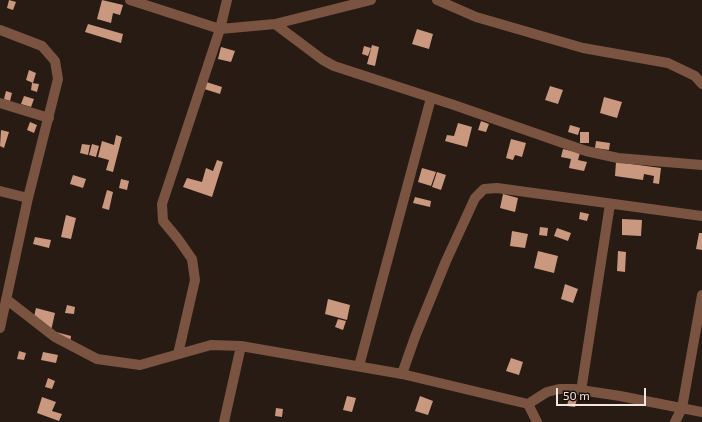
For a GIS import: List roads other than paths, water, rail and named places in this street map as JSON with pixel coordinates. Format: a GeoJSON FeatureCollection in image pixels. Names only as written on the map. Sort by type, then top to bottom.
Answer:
{"type":"FeatureCollection","features":[{"type":"Feature","properties":{"kind":"street"},"geometry":{"type":"LineString","coordinates":[[130,0],[220,28],[275,24],[370,0]]}},
{"type":"Feature","properties":{"kind":"street"},"geometry":{"type":"LineString","coordinates":[[178,354],[195,280],[192,259],[163,221],[162,204],[220,28],[227,0]]}},
{"type":"Feature","properties":{"kind":"street"},"geometry":{"type":"LineString","coordinates":[[437,0],[476,17],[583,48],[668,63],[698,75],[702,84]]}},
{"type":"Feature","properties":{"kind":"street"},"geometry":{"type":"LineString","coordinates":[[275,24],[323,60],[334,66],[586,151],[618,158],[702,164]]}},
{"type":"Feature","properties":{"kind":"street"},"geometry":{"type":"LineString","coordinates":[[0,30],[42,46],[55,62],[58,79],[28,198],[0,328]]}},
{"type":"Feature","properties":{"kind":"street"},"geometry":{"type":"LineString","coordinates":[[359,366],[431,98]]}},
{"type":"Feature","properties":{"kind":"street"},"geometry":{"type":"LineString","coordinates":[[0,103],[49,118]]}},
{"type":"Feature","properties":{"kind":"street"},"geometry":{"type":"LineString","coordinates":[[402,374],[415,336],[446,261],[475,198],[484,189],[496,188],[702,216]]}},
{"type":"Feature","properties":{"kind":"street"},"geometry":{"type":"LineString","coordinates":[[0,191],[28,198]]}},
{"type":"Feature","properties":{"kind":"street"},"geometry":{"type":"LineString","coordinates":[[581,391],[610,204]]}},
{"type":"Feature","properties":{"kind":"street"},"geometry":{"type":"LineString","coordinates":[[675,422],[682,408],[702,295]]}},
{"type":"Feature","properties":{"kind":"street"},"geometry":{"type":"LineString","coordinates":[[6,299],[55,337],[97,359],[140,366],[211,345],[241,346],[402,374],[528,404],[547,392],[559,389],[581,391],[702,412]]}},
{"type":"Feature","properties":{"kind":"street"},"geometry":{"type":"LineString","coordinates":[[224,422],[241,346]]}},
{"type":"Feature","properties":{"kind":"street"},"geometry":{"type":"LineString","coordinates":[[528,404],[537,422]]}}]}
